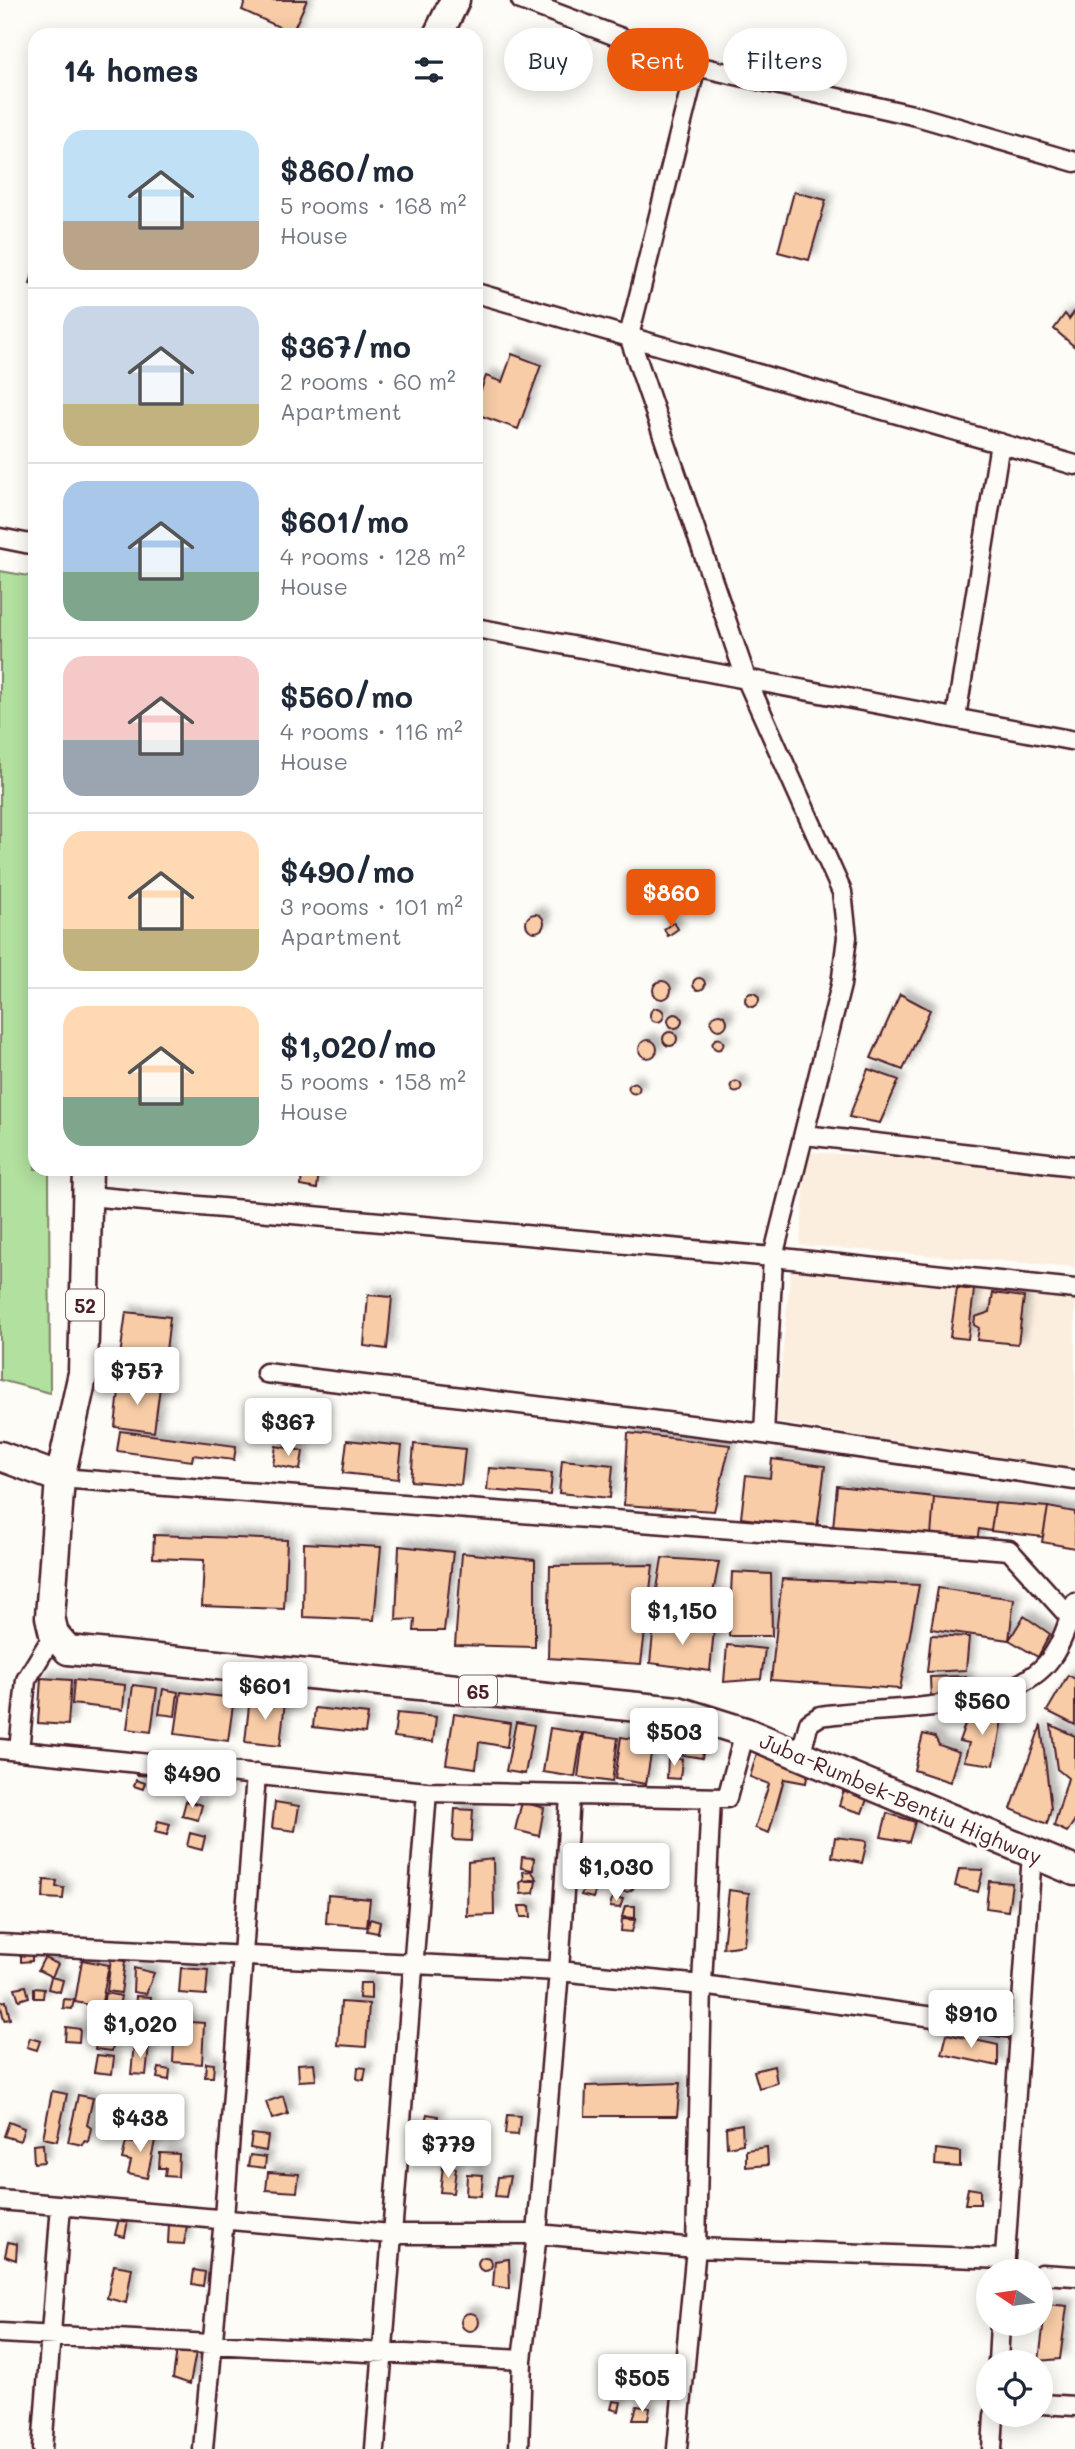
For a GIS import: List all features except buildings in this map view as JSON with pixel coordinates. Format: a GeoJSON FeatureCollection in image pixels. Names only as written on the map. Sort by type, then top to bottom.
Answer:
{"type":"FeatureCollection","features":[{"type":"Feature","properties":{"kind":"main road"},"geometry":{"type":"LineString","coordinates":[[441,28],[455,0]]}},
{"type":"Feature","properties":{"kind":"main road","name":"52"},"geometry":{"type":"LineString","coordinates":[[60,1478],[83,1374],[88,1183]]}},
{"type":"Feature","properties":{"kind":"main road"},"geometry":{"type":"LineString","coordinates":[[0,1456],[60,1478],[50,1617],[54,1634]]}},
{"type":"Feature","properties":{"kind":"main road","name":"Juba-Rumbek-Bentiu Highway"},"geometry":{"type":"LineString","coordinates":[[54,1634],[68,1650],[678,1711],[746,1732],[1075,1871]]}},
{"type":"Feature","properties":{"kind":"street"},"geometry":{"type":"LineString","coordinates":[[521,0],[607,32]]}},
{"type":"Feature","properties":{"kind":"street"},"geometry":{"type":"LineString","coordinates":[[709,69],[917,116],[1075,162]]}},
{"type":"Feature","properties":{"kind":"street"},"geometry":{"type":"LineString","coordinates":[[690,91],[629,336],[746,678],[842,892],[848,937],[841,985],[774,1257],[764,1434]]}},
{"type":"Feature","properties":{"kind":"street"},"geometry":{"type":"LineString","coordinates":[[483,295],[1075,465]]}},
{"type":"Feature","properties":{"kind":"street"},"geometry":{"type":"LineString","coordinates":[[956,718],[1000,443]]}},
{"type":"Feature","properties":{"kind":"street"},"geometry":{"type":"LineString","coordinates":[[0,538],[28,544]]}},
{"type":"Feature","properties":{"kind":"street"},"geometry":{"type":"LineString","coordinates":[[483,629],[1075,741]]}},
{"type":"Feature","properties":{"kind":"street"},"geometry":{"type":"LineString","coordinates":[[805,1135],[1075,1166]]}},
{"type":"Feature","properties":{"kind":"street"},"geometry":{"type":"LineString","coordinates":[[88,1183],[1075,1289]]}},
{"type":"Feature","properties":{"kind":"street"},"geometry":{"type":"LineString","coordinates":[[266,1373],[764,1434],[1075,1480]]}},
{"type":"Feature","properties":{"kind":"street"},"geometry":{"type":"LineString","coordinates":[[60,1478],[1009,1550],[1073,1615],[1051,1658],[1030,1677],[996,1693],[935,1707],[820,1716],[809,1723],[800,1755]]}},
{"type":"Feature","properties":{"kind":"street"},"geometry":{"type":"LineString","coordinates":[[19,1751],[26,1680],[54,1634]]}},
{"type":"Feature","properties":{"kind":"street"},"geometry":{"type":"LineString","coordinates":[[0,1749],[427,1792],[726,1798],[746,1732]]}},
{"type":"Feature","properties":{"kind":"street"},"geometry":{"type":"LineString","coordinates":[[202,2449],[224,2218],[256,1774]]}},
{"type":"Feature","properties":{"kind":"street"},"geometry":{"type":"LineString","coordinates":[[375,2449],[427,1792]]}},
{"type":"Feature","properties":{"kind":"street"},"geometry":{"type":"LineString","coordinates":[[519,2449],[522,2360],[537,2234],[559,1971],[570,1796]]}},
{"type":"Feature","properties":{"kind":"street"},"geometry":{"type":"LineString","coordinates":[[677,2449],[696,2248],[702,1985],[711,1798]]}},
{"type":"Feature","properties":{"kind":"street"},"geometry":{"type":"LineString","coordinates":[[1004,2259],[1032,1853]]}},
{"type":"Feature","properties":{"kind":"street"},"geometry":{"type":"LineString","coordinates":[[0,1944],[559,1971],[702,1985],[1020,2029]]}},
{"type":"Feature","properties":{"kind":"street"},"geometry":{"type":"LineString","coordinates":[[0,2200],[391,2234],[537,2234],[696,2248],[976,2263]]}},
{"type":"Feature","properties":{"kind":"street"},"geometry":{"type":"LineString","coordinates":[[42,2449],[61,2205]]}},
{"type":"Feature","properties":{"kind":"street"},"geometry":{"type":"LineString","coordinates":[[1054,2275],[1075,2276]]}},
{"type":"Feature","properties":{"kind":"street"},"geometry":{"type":"LineString","coordinates":[[0,2333],[522,2360]]}},
{"type":"Feature","properties":{"kind":"street"},"geometry":{"type":"LineString","coordinates":[[1053,2405],[1075,2406]]}},
{"type":"Feature","properties":{"kind":"street"},"geometry":{"type":"LineString","coordinates":[[992,2449],[993,2427]]}},
{"type":"Feature","properties":{"kind":"shaded area"},"geometry":{"type":"Polygon","coordinates":[[[807,1152],[1075,1173],[1075,1267],[800,1245],[807,1152]]]}},
{"type":"Feature","properties":{"kind":"shaded area"},"geometry":{"type":"Polygon","coordinates":[[[791,1267],[1075,1291],[1075,1471],[776,1422],[791,1267]]]}},
{"type":"Feature","properties":{"kind":"green space"},"geometry":{"type":"Polygon","coordinates":[[[0,571],[28,576],[28,1176],[49,1176],[50,1393],[0,1380],[0,571]]]}}]}
